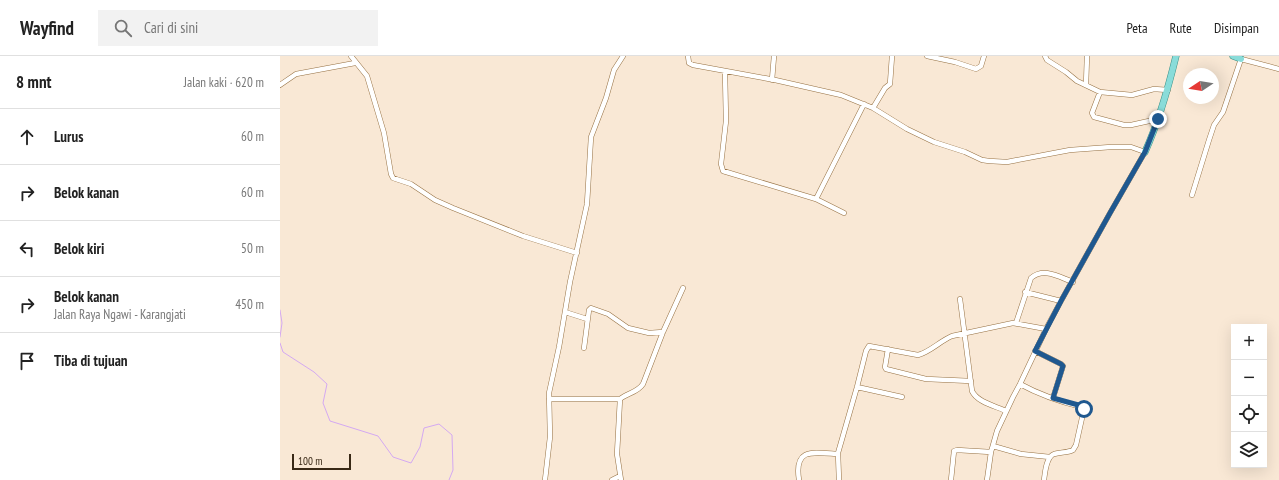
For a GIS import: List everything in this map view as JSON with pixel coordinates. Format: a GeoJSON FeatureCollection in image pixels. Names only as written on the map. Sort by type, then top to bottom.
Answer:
{"type":"FeatureCollection","features":[{"type":"Feature","properties":{"kind":"main road"},"geometry":{"type":"LineString","coordinates":[[1145,152],[1168,90],[1176,56]]}},
{"type":"Feature","properties":{"kind":"street"},"geometry":{"type":"LineString","coordinates":[[351,56],[355,63],[367,76],[384,133],[393,178],[411,184],[436,200],[480,219],[524,236],[577,253]]}},
{"type":"Feature","properties":{"kind":"street"},"geometry":{"type":"LineString","coordinates":[[545,480],[551,426],[549,399],[551,380],[558,355],[565,312],[587,204],[591,137],[606,98],[614,70],[623,56]]}},
{"type":"Feature","properties":{"kind":"street"},"geometry":{"type":"LineString","coordinates":[[688,56],[688,61],[690,64],[725,72],[815,88],[841,95],[873,108],[907,129],[934,142],[965,152],[982,160],[1007,162],[1070,150],[1110,147],[1131,147],[1145,152],[1061,301],[1006,411],[997,430],[991,452],[987,480]]}},
{"type":"Feature","properties":{"kind":"street"},"geometry":{"type":"LineString","coordinates":[[772,80],[774,56]]}},
{"type":"Feature","properties":{"kind":"street"},"geometry":{"type":"LineString","coordinates":[[873,108],[885,88],[890,84],[892,56]]}},
{"type":"Feature","properties":{"kind":"street"},"geometry":{"type":"LineString","coordinates":[[927,56],[955,62],[976,69],[981,66],[984,56]]}},
{"type":"Feature","properties":{"kind":"street"},"geometry":{"type":"LineString","coordinates":[[1045,56],[1047,60],[1077,81],[1100,92],[1132,96],[1154,89],[1168,90]]}},
{"type":"Feature","properties":{"kind":"street"},"geometry":{"type":"LineString","coordinates":[[1086,85],[1088,56]]}},
{"type":"Feature","properties":{"kind":"street"},"geometry":{"type":"LineString","coordinates":[[1192,195],[1214,125],[1223,112],[1237,57],[1279,69]]}},
{"type":"Feature","properties":{"kind":"street"},"geometry":{"type":"LineString","coordinates":[[280,85],[296,74],[355,63]]}},
{"type":"Feature","properties":{"kind":"street"},"geometry":{"type":"LineString","coordinates":[[725,72],[726,122],[721,164],[723,171],[816,199],[844,213]]}},
{"type":"Feature","properties":{"kind":"street"},"geometry":{"type":"LineString","coordinates":[[1100,92],[1092,113],[1094,116],[1124,125],[1158,119]]}},
{"type":"Feature","properties":{"kind":"street"},"geometry":{"type":"LineString","coordinates":[[816,199],[864,104]]}},
{"type":"Feature","properties":{"kind":"street"},"geometry":{"type":"LineString","coordinates":[[1016,322],[1025,292],[1031,278],[1034,275],[1048,273],[1073,282]]}},
{"type":"Feature","properties":{"kind":"street"},"geometry":{"type":"LineString","coordinates":[[549,399],[620,398],[636,391],[643,384],[663,332],[683,288]]}},
{"type":"Feature","properties":{"kind":"street"},"geometry":{"type":"LineString","coordinates":[[1025,292],[1061,301]]}},
{"type":"Feature","properties":{"kind":"street"},"geometry":{"type":"LineString","coordinates":[[960,299],[972,391],[978,399],[1006,411]]}},
{"type":"Feature","properties":{"kind":"street"},"geometry":{"type":"LineString","coordinates":[[584,348],[588,310],[592,308],[608,314],[628,328],[649,333],[663,332]]}},
{"type":"Feature","properties":{"kind":"street"},"geometry":{"type":"LineString","coordinates":[[565,312],[587,319]]}},
{"type":"Feature","properties":{"kind":"street"},"geometry":{"type":"LineString","coordinates":[[839,480],[838,453],[867,347],[870,346],[912,354],[922,354],[946,339],[964,333],[1016,322],[1046,329]]}},
{"type":"Feature","properties":{"kind":"street"},"geometry":{"type":"LineString","coordinates":[[888,349],[885,366],[886,369],[926,379],[971,381]]}},
{"type":"Feature","properties":{"kind":"street"},"geometry":{"type":"LineString","coordinates":[[1035,351],[1063,366],[1053,398]]}},
{"type":"Feature","properties":{"kind":"street"},"geometry":{"type":"LineString","coordinates":[[993,446],[1022,454],[1050,457],[1073,450],[1076,445],[1084,409],[1082,406],[1053,398],[1020,384]]}},
{"type":"Feature","properties":{"kind":"street"},"geometry":{"type":"LineString","coordinates":[[857,387],[902,397]]}},
{"type":"Feature","properties":{"kind":"street"},"geometry":{"type":"LineString","coordinates":[[612,480],[620,478],[617,454],[620,398]]}},
{"type":"Feature","properties":{"kind":"street"},"geometry":{"type":"LineString","coordinates":[[951,480],[954,451],[991,452]]}},
{"type":"Feature","properties":{"kind":"street"},"geometry":{"type":"LineString","coordinates":[[799,480],[799,460],[804,455],[810,453],[838,453]]}},
{"type":"Feature","properties":{"kind":"street"},"geometry":{"type":"LineString","coordinates":[[1044,480],[1050,457]]}},
{"type":"Feature","properties":{"kind":"waterway"},"geometry":{"type":"LineString","coordinates":[[280,310],[282,323],[280,337]]}},
{"type":"Feature","properties":{"kind":"waterway"},"geometry":{"type":"LineString","coordinates":[[280,343],[283,352],[314,372],[327,384],[323,403],[330,421],[378,436],[393,457],[411,463],[420,447],[424,428],[439,424],[452,435],[453,470],[449,480]]}},
{"type":"Feature","properties":{"kind":"route"},"geometry":{"type":"LineString","coordinates":[[1084,409],[1082,406],[1066,403],[1053,398],[1063,366],[1035,351],[1061,301],[1145,152],[1154,133],[1158,119]]}}]}
